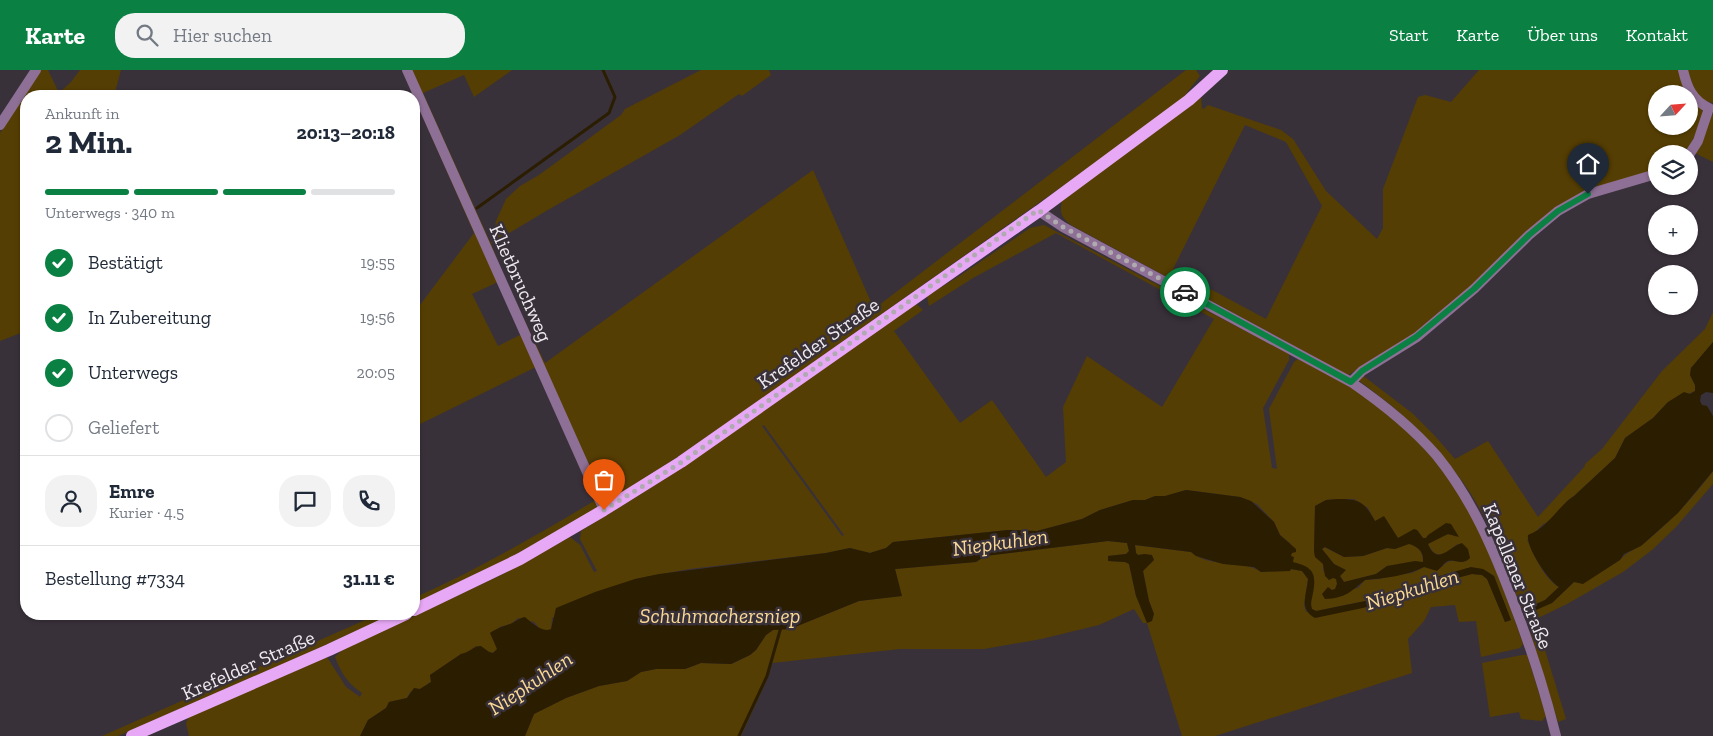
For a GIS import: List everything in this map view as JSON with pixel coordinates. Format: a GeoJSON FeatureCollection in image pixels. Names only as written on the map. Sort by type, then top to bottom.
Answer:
{"type":"FeatureCollection","features":[{"type":"Feature","properties":{"kind":"main road","name":"Krefelder Straße"},"geometry":{"type":"LineString","coordinates":[[420,607],[520,559],[682,462],[1038,210],[1189,100],[1222,70]]}},
{"type":"Feature","properties":{"kind":"main road","name":"Krefelder Straße"},"geometry":{"type":"LineString","coordinates":[[132,736],[393,620]]}},
{"type":"Feature","properties":{"kind":"street"},"geometry":{"type":"LineString","coordinates":[[23,90],[36,70]]}},
{"type":"Feature","properties":{"kind":"street","name":"Klietbruchweg"},"geometry":{"type":"LineString","coordinates":[[407,70],[416,90]]}},
{"type":"Feature","properties":{"kind":"street"},"geometry":{"type":"LineString","coordinates":[[1683,70],[1688,88],[1695,100],[1711,108],[1695,145]]}},
{"type":"Feature","properties":{"kind":"street"},"geometry":{"type":"LineString","coordinates":[[0,125],[20,94]]}},
{"type":"Feature","properties":{"kind":"street","name":"Klietbruchweg"},"geometry":{"type":"LineString","coordinates":[[420,99],[604,510]]}},
{"type":"Feature","properties":{"kind":"street"},"geometry":{"type":"LineString","coordinates":[[1351,382],[1362,371],[1416,337],[1474,289],[1529,235],[1558,211],[1588,194],[1648,176]]}},
{"type":"Feature","properties":{"kind":"street","name":"Kapellener Straße"},"geometry":{"type":"LineString","coordinates":[[1038,210],[1063,227],[1351,382],[1384,404],[1413,430],[1437,456],[1474,509],[1503,573],[1523,627],[1540,676],[1556,736]]}},
{"type":"Feature","properties":{"kind":"shaded area"},"geometry":{"type":"Polygon","coordinates":[[[39,70],[48,70],[58,90],[27,90],[39,70]]]}},
{"type":"Feature","properties":{"kind":"shaded area"},"geometry":{"type":"Polygon","coordinates":[[[80,70],[121,70],[116,90],[62,90],[80,70]]]}},
{"type":"Feature","properties":{"kind":"shaded area"},"geometry":{"type":"Polygon","coordinates":[[[410,70],[512,70],[474,97],[464,75],[423,93],[500,266],[420,90],[410,70]]]}},
{"type":"Feature","properties":{"kind":"shaded area"},"geometry":{"type":"Polygon","coordinates":[[[701,70],[769,70],[771,75],[742,96],[739,94],[680,135],[491,244],[496,221],[506,199],[520,186],[539,175],[621,115],[625,109],[701,70]]]}},
{"type":"Feature","properties":{"kind":"shaded area"},"geometry":{"type":"Polygon","coordinates":[[[1186,70],[1196,70],[1200,76],[1182,99],[1167,112],[676,458],[612,499],[602,497],[518,307],[545,363],[813,170],[874,309],[1186,70]]]}},
{"type":"Feature","properties":{"kind":"shaded area"},"geometry":{"type":"Polygon","coordinates":[[[1479,70],[1680,70],[1684,85],[1648,85],[1648,135],[1695,135],[1690,145],[1648,145],[1648,173],[1582,194],[1414,335],[1348,375],[1071,225],[1065,220],[1061,212],[1062,201],[1201,96],[1202,108],[1204,109],[1208,105],[1281,130],[1293,139],[1326,191],[1377,239],[1383,228],[1383,189],[1418,97],[1425,95],[1451,102],[1479,70]],[[1245,125],[1173,269],[1266,319],[1322,206],[1286,142],[1245,125]]]}},
{"type":"Feature","properties":{"kind":"shaded area"},"geometry":{"type":"Polygon","coordinates":[[[1686,70],[1713,70],[1713,103],[1700,100],[1698,85],[1693,85],[1686,70]]]}},
{"type":"Feature","properties":{"kind":"shaded area"},"geometry":{"type":"Polygon","coordinates":[[[20,101],[20,333],[0,341],[0,133],[20,101]]]}},
{"type":"Feature","properties":{"kind":"shaded area"},"geometry":{"type":"Polygon","coordinates":[[[1698,104],[1702,107],[1703,118],[1698,129],[1698,104]]]}},
{"type":"Feature","properties":{"kind":"shaded area"},"geometry":{"type":"Polygon","coordinates":[[[420,110],[498,282],[472,294],[498,346],[522,334],[599,507],[493,568],[420,601],[420,595],[506,552],[594,501],[536,367],[420,424],[420,305],[474,233],[420,110]]]}},
{"type":"Feature","properties":{"kind":"shaded area"},"geometry":{"type":"Polygon","coordinates":[[[1713,113],[1713,162],[1698,154],[1697,145],[1713,113]]]}},
{"type":"Feature","properties":{"kind":"shaded area"},"geometry":{"type":"Polygon","coordinates":[[[1044,225],[1289,354],[1289,360],[1263,408],[1272,468],[1277,469],[1269,409],[1294,362],[1298,359],[1372,401],[1427,451],[1455,487],[1481,535],[1523,644],[1520,648],[1481,657],[1476,621],[1459,622],[1455,605],[1431,607],[1424,621],[1408,639],[1412,673],[1215,736],[1182,736],[1147,623],[1143,623],[1134,609],[1099,625],[1041,639],[984,649],[900,649],[772,663],[768,677],[741,736],[525,736],[534,714],[566,698],[599,686],[627,681],[641,672],[656,669],[685,669],[701,663],[732,664],[750,655],[756,650],[766,635],[773,630],[790,629],[859,601],[901,596],[895,569],[976,562],[985,556],[1108,541],[1127,543],[1129,551],[1126,554],[1108,556],[1109,561],[1126,562],[1129,564],[1136,596],[1154,614],[1149,601],[1143,571],[1146,566],[1145,554],[1138,555],[1135,545],[1191,552],[1208,560],[1245,566],[1261,572],[1291,569],[1302,571],[1308,579],[1304,605],[1306,612],[1316,611],[1312,609],[1310,604],[1314,578],[1292,562],[1291,544],[1280,535],[1274,522],[1257,504],[1240,497],[1186,490],[1165,496],[1155,496],[1145,500],[1133,500],[1100,510],[1082,519],[1037,531],[1008,530],[893,542],[886,548],[870,553],[850,548],[826,553],[689,569],[635,579],[552,618],[551,630],[542,631],[534,622],[518,618],[511,624],[499,627],[497,650],[492,653],[476,646],[467,653],[461,654],[430,675],[431,682],[420,689],[410,692],[407,698],[389,702],[386,708],[368,720],[360,736],[189,736],[186,723],[189,717],[327,657],[346,687],[360,697],[362,693],[346,678],[335,657],[342,650],[406,620],[420,620],[420,613],[497,577],[570,537],[580,545],[594,572],[597,571],[580,539],[581,531],[668,477],[915,303],[923,310],[894,331],[960,423],[992,400],[1046,477],[1066,462],[1063,407],[1087,356],[1162,407],[1214,319],[1056,233],[973,278],[929,306],[927,296],[1030,228],[1044,225]],[[764,425],[762,426],[842,536],[844,535],[764,425]],[[1354,499],[1326,500],[1315,506],[1314,552],[1323,564],[1323,571],[1337,579],[1335,590],[1322,594],[1358,588],[1365,580],[1412,573],[1424,567],[1442,567],[1450,561],[1467,561],[1457,544],[1449,551],[1438,554],[1434,553],[1428,544],[1438,537],[1449,534],[1456,537],[1450,524],[1426,538],[1423,538],[1417,530],[1398,538],[1375,521],[1368,508],[1354,499]],[[1483,569],[1395,595],[1319,610],[1396,601],[1438,583],[1472,574],[1482,575],[1487,579],[1505,622],[1511,620],[1494,576],[1483,569]]]}},
{"type":"Feature","properties":{"kind":"shaded area"},"geometry":{"type":"Polygon","coordinates":[[[1713,312],[1713,342],[1691,368],[1690,375],[1695,385],[1695,391],[1668,402],[1653,418],[1625,438],[1615,458],[1567,501],[1552,519],[1542,525],[1527,540],[1536,560],[1548,578],[1559,587],[1545,600],[1532,606],[1552,603],[1574,582],[1620,560],[1644,543],[1683,507],[1713,471],[1713,484],[1676,527],[1652,550],[1623,572],[1567,604],[1536,619],[1525,617],[1487,523],[1459,477],[1434,446],[1406,418],[1358,380],[1362,375],[1412,413],[1455,459],[1488,441],[1538,517],[1585,464],[1602,449],[1662,371],[1705,329],[1713,312]]]}},
{"type":"Feature","properties":{"kind":"shaded area"},"geometry":{"type":"Polygon","coordinates":[[[1409,543],[1420,550],[1423,562],[1387,566],[1376,574],[1344,582],[1340,576],[1345,570],[1334,564],[1322,549],[1324,547],[1344,557],[1363,556],[1387,548],[1395,549],[1409,543]]]}},
{"type":"Feature","properties":{"kind":"shaded area"},"geometry":{"type":"Polygon","coordinates":[[[365,620],[380,620],[118,736],[102,736],[365,620]]]}},
{"type":"Feature","properties":{"kind":"shaded area"},"geometry":{"type":"Polygon","coordinates":[[[1537,624],[1566,719],[1558,722],[1530,631],[1537,624]]]}},
{"type":"Feature","properties":{"kind":"shaded area"},"geometry":{"type":"Polygon","coordinates":[[[1527,655],[1546,716],[1542,721],[1521,719],[1519,712],[1490,717],[1482,663],[1527,655]]]}},
{"type":"Feature","properties":{"kind":"water"},"geometry":{"type":"Polygon","coordinates":[[[1713,342],[1713,393],[1706,392],[1701,395],[1700,401],[1702,405],[1707,406],[1713,416],[1713,471],[1678,513],[1641,546],[1624,554],[1620,560],[1583,584],[1574,582],[1552,603],[1534,611],[1532,606],[1545,600],[1559,587],[1534,556],[1528,541],[1528,535],[1541,528],[1615,458],[1625,438],[1653,418],[1668,402],[1684,392],[1690,394],[1695,391],[1695,385],[1690,375],[1691,368],[1713,342]]]}},
{"type":"Feature","properties":{"kind":"water","name":"Schuhmachersniep"},"geometry":{"type":"Polygon","coordinates":[[[1186,490],[1240,497],[1251,501],[1274,522],[1280,535],[1296,549],[1296,552],[1292,553],[1291,556],[1294,557],[1293,562],[1309,568],[1312,572],[1314,586],[1311,605],[1312,609],[1316,611],[1395,595],[1436,577],[1471,567],[1483,569],[1494,576],[1511,620],[1505,622],[1487,579],[1482,575],[1472,574],[1438,583],[1396,601],[1315,618],[1305,606],[1308,579],[1302,571],[1291,569],[1290,571],[1261,572],[1254,567],[1223,564],[1196,556],[1191,552],[1135,545],[1138,555],[1152,555],[1154,560],[1143,571],[1149,601],[1154,614],[1152,621],[1147,623],[1136,596],[1129,564],[1108,561],[1108,556],[1126,554],[1129,551],[1127,543],[1108,541],[985,556],[976,562],[895,569],[902,596],[859,601],[790,629],[773,630],[766,635],[756,650],[750,655],[731,664],[701,663],[685,669],[656,669],[641,672],[627,681],[599,686],[566,698],[534,714],[525,736],[360,736],[368,720],[386,708],[389,702],[407,698],[414,688],[420,689],[431,682],[430,675],[461,654],[481,646],[493,653],[497,649],[490,633],[495,630],[525,617],[541,629],[551,629],[556,608],[595,592],[635,579],[659,574],[826,553],[850,548],[870,553],[886,548],[893,542],[1008,530],[1037,531],[1082,519],[1100,510],[1133,500],[1145,500],[1155,496],[1165,496],[1186,490]]]}},
{"type":"Feature","properties":{"kind":"water"},"geometry":{"type":"Polygon","coordinates":[[[1345,499],[1361,503],[1375,521],[1384,516],[1398,538],[1414,529],[1423,538],[1426,538],[1446,523],[1451,524],[1459,537],[1448,534],[1428,544],[1435,554],[1440,555],[1462,543],[1468,549],[1470,558],[1464,562],[1449,561],[1437,571],[1424,567],[1403,575],[1365,580],[1343,596],[1325,599],[1322,594],[1328,587],[1332,590],[1335,589],[1337,584],[1336,579],[1329,580],[1325,576],[1323,564],[1315,557],[1314,552],[1315,506],[1326,500],[1345,499]],[[1409,544],[1395,549],[1387,548],[1363,556],[1344,557],[1325,547],[1322,549],[1334,564],[1346,570],[1340,576],[1344,582],[1376,574],[1387,566],[1415,561],[1423,562],[1422,553],[1409,544]]]}},
{"type":"Feature","properties":{"kind":"waterway"},"geometry":{"type":"LineString","coordinates":[[477,208],[609,113],[615,97],[603,70]]}},
{"type":"Feature","properties":{"kind":"waterway"},"geometry":{"type":"LineString","coordinates":[[739,736],[767,676],[781,627]]}},
{"type":"Feature","properties":{"kind":"way so far"},"geometry":{"type":"LineString","coordinates":[[604,510],[682,462],[1038,210],[1063,227],[1185,292]]}},
{"type":"Feature","properties":{"kind":"route"},"geometry":{"type":"LineString","coordinates":[[1185,292],[1351,382],[1362,371],[1416,337],[1474,289],[1529,235],[1558,211],[1588,194]]}},
{"type":"Feature","properties":{"kind":"water label","name":"Niepkuhlen"},"geometry":{"type":"Point","coordinates":[1000,542]}},
{"type":"Feature","properties":{"kind":"water label","name":"Niepkuhlen"},"geometry":{"type":"Point","coordinates":[1412,589]}},
{"type":"Feature","properties":{"kind":"water label","name":"Niepkuhlen"},"geometry":{"type":"Point","coordinates":[530,683]}}]}
